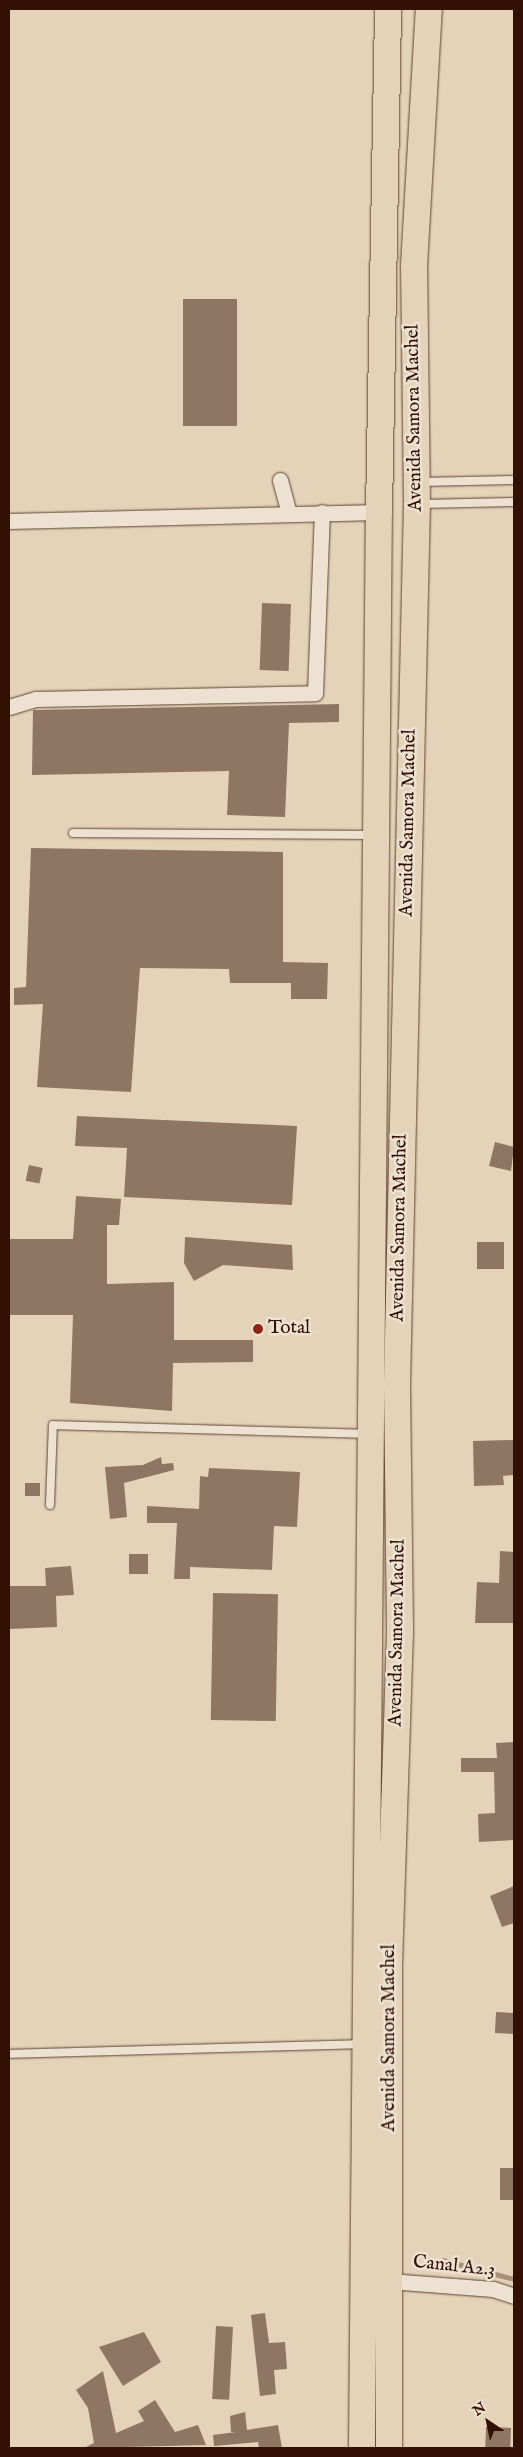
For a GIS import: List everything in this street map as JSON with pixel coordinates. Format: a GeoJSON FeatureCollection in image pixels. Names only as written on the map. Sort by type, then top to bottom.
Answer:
{"type":"FeatureCollection","features":[{"type":"Feature","properties":{"kind":"highway","name":"Avenida Samora Machel"},"geometry":{"type":"LineString","coordinates":[[362,2448],[363,2044],[372,1434],[379,512],[388,9]]}},
{"type":"Feature","properties":{"kind":"highway","name":"Avenida Samora Machel"},"geometry":{"type":"LineString","coordinates":[[389,2448],[389,1964],[400,1630],[397,1375],[416,493],[414,266],[429,9]]}},
{"type":"Feature","properties":{"kind":"street"},"geometry":{"type":"LineString","coordinates":[[280,480],[289,513]]}},
{"type":"Feature","properties":{"kind":"street"},"geometry":{"type":"LineString","coordinates":[[9,707],[36,698],[315,693],[322,512]]}},
{"type":"Feature","properties":{"kind":"street"},"geometry":{"type":"LineString","coordinates":[[9,521],[379,512]]}},
{"type":"Feature","properties":{"kind":"street","name":"Canal A2.3"},"geometry":{"type":"LineString","coordinates":[[389,2281],[493,2289],[514,2296]]}},
{"type":"Feature","properties":{"kind":"lane"},"geometry":{"type":"LineString","coordinates":[[416,493],[514,480]]}},
{"type":"Feature","properties":{"kind":"lane"},"geometry":{"type":"LineString","coordinates":[[416,493],[514,502]]}},
{"type":"Feature","properties":{"kind":"lane"},"geometry":{"type":"LineString","coordinates":[[73,833],[377,835]]}},
{"type":"Feature","properties":{"kind":"lane"},"geometry":{"type":"LineString","coordinates":[[50,1505],[53,1424],[372,1434]]}},
{"type":"Feature","properties":{"kind":"lane"},"geometry":{"type":"LineString","coordinates":[[9,2054],[363,2044]]}},
{"type":"Feature","properties":{"kind":"building"},"geometry":{"type":"Polygon","coordinates":[[[183,299],[237,299],[237,426],[183,426],[183,299]]]}},
{"type":"Feature","properties":{"kind":"building"},"geometry":{"type":"Polygon","coordinates":[[[262,603],[291,604],[289,671],[260,670],[262,603]]]}},
{"type":"Feature","properties":{"kind":"building"},"geometry":{"type":"Polygon","coordinates":[[[339,704],[339,722],[289,723],[285,817],[227,815],[229,771],[32,775],[33,710],[339,704]]]}},
{"type":"Feature","properties":{"kind":"building"},"geometry":{"type":"Polygon","coordinates":[[[31,848],[283,852],[283,962],[328,963],[327,999],[291,999],[291,983],[230,983],[229,969],[140,968],[131,1092],[37,1087],[43,1004],[14,1005],[14,988],[26,987],[31,848]]]}},
{"type":"Feature","properties":{"kind":"building"},"geometry":{"type":"Polygon","coordinates":[[[77,1116],[297,1126],[292,1205],[124,1197],[127,1148],[75,1146],[77,1116]]]}},
{"type":"Feature","properties":{"kind":"building"},"geometry":{"type":"Polygon","coordinates":[[[495,1142],[514,1147],[511,1171],[489,1166],[495,1142]]]}},
{"type":"Feature","properties":{"kind":"building"},"geometry":{"type":"Polygon","coordinates":[[[29,1165],[43,1168],[39,1184],[26,1181],[29,1165]]]}},
{"type":"Feature","properties":{"kind":"building"},"geometry":{"type":"Polygon","coordinates":[[[76,1196],[121,1199],[119,1225],[107,1225],[107,1284],[174,1282],[174,1340],[253,1340],[253,1362],[173,1363],[172,1411],[70,1403],[73,1315],[9,1315],[9,1239],[73,1239],[76,1196]]]}},
{"type":"Feature","properties":{"kind":"building"},"geometry":{"type":"Polygon","coordinates":[[[185,1237],[292,1245],[293,1270],[223,1265],[194,1281],[184,1263],[185,1237]]]}},
{"type":"Feature","properties":{"kind":"building"},"geometry":{"type":"Polygon","coordinates":[[[477,1242],[504,1242],[504,1269],[477,1269],[477,1242]]]}},
{"type":"Feature","properties":{"kind":"building"},"geometry":{"type":"Polygon","coordinates":[[[514,1440],[514,1475],[503,1476],[504,1485],[474,1486],[473,1441],[514,1440]]]}},
{"type":"Feature","properties":{"kind":"building"},"geometry":{"type":"Polygon","coordinates":[[[161,1457],[162,1464],[173,1463],[174,1470],[124,1483],[127,1517],[110,1519],[105,1467],[143,1465],[161,1457]]]}},
{"type":"Feature","properties":{"kind":"building"},"geometry":{"type":"Polygon","coordinates":[[[209,1468],[300,1472],[297,1527],[274,1526],[272,1570],[190,1567],[190,1579],[174,1579],[177,1523],[147,1523],[147,1506],[199,1509],[200,1476],[208,1477],[209,1468]]]}},
{"type":"Feature","properties":{"kind":"building"},"geometry":{"type":"Polygon","coordinates":[[[25,1483],[40,1483],[40,1496],[25,1496],[25,1483]]]}},
{"type":"Feature","properties":{"kind":"building"},"geometry":{"type":"Polygon","coordinates":[[[500,1551],[514,1552],[514,1623],[475,1623],[477,1582],[499,1583],[500,1551]]]}},
{"type":"Feature","properties":{"kind":"building"},"geometry":{"type":"Polygon","coordinates":[[[129,1554],[148,1554],[148,1574],[129,1574],[129,1554]]]}},
{"type":"Feature","properties":{"kind":"building"},"geometry":{"type":"Polygon","coordinates":[[[71,1566],[74,1595],[56,1596],[57,1627],[9,1629],[9,1586],[46,1586],[45,1568],[71,1566]]]}},
{"type":"Feature","properties":{"kind":"building"},"geometry":{"type":"Polygon","coordinates":[[[213,1593],[278,1594],[276,1721],[211,1720],[213,1593]]]}},
{"type":"Feature","properties":{"kind":"building"},"geometry":{"type":"Polygon","coordinates":[[[514,1742],[514,1840],[479,1842],[478,1814],[495,1813],[494,1772],[461,1772],[461,1758],[497,1758],[496,1743],[514,1742]]]}},
{"type":"Feature","properties":{"kind":"building"},"geometry":{"type":"Polygon","coordinates":[[[514,1886],[514,1923],[502,1927],[490,1896],[514,1886]]]}},
{"type":"Feature","properties":{"kind":"building"},"geometry":{"type":"Polygon","coordinates":[[[496,2012],[514,2013],[513,2034],[495,2033],[496,2012]]]}},
{"type":"Feature","properties":{"kind":"building"},"geometry":{"type":"Polygon","coordinates":[[[500,2168],[514,2168],[514,2200],[500,2200],[500,2168]]]}},
{"type":"Feature","properties":{"kind":"building"},"geometry":{"type":"Polygon","coordinates":[[[265,2313],[269,2343],[285,2342],[287,2369],[274,2370],[276,2394],[260,2396],[251,2315],[265,2313]]]}},
{"type":"Feature","properties":{"kind":"building"},"geometry":{"type":"Polygon","coordinates":[[[216,2326],[233,2327],[229,2400],[212,2399],[216,2326]]]}},
{"type":"Feature","properties":{"kind":"building"},"geometry":{"type":"Polygon","coordinates":[[[144,2332],[161,2362],[123,2386],[99,2347],[144,2332]]]}},
{"type":"Feature","properties":{"kind":"building"},"geometry":{"type":"Polygon","coordinates":[[[103,2371],[116,2433],[144,2421],[138,2411],[155,2400],[175,2432],[198,2425],[206,2445],[84,2448],[94,2443],[88,2408],[76,2390],[103,2371]]]}},
{"type":"Feature","properties":{"kind":"building"},"geometry":{"type":"Polygon","coordinates":[[[245,2412],[247,2430],[278,2425],[282,2448],[259,2448],[258,2442],[214,2446],[213,2435],[236,2432],[231,2432],[230,2416],[245,2412]]]}},
{"type":"Feature","properties":{"kind":"building"},"geometry":{"type":"Polygon","coordinates":[[[486,2427],[511,2428],[510,2448],[485,2448],[486,2427]]]}},
{"type":"Feature","properties":{"kind":"waterway"},"geometry":{"type":"LineString","coordinates":[[443,2260],[514,2279]]}},
{"type":"Feature","properties":{"kind":"place","name":"Total"},"geometry":{"type":"Point","coordinates":[258,1329]}}]}
